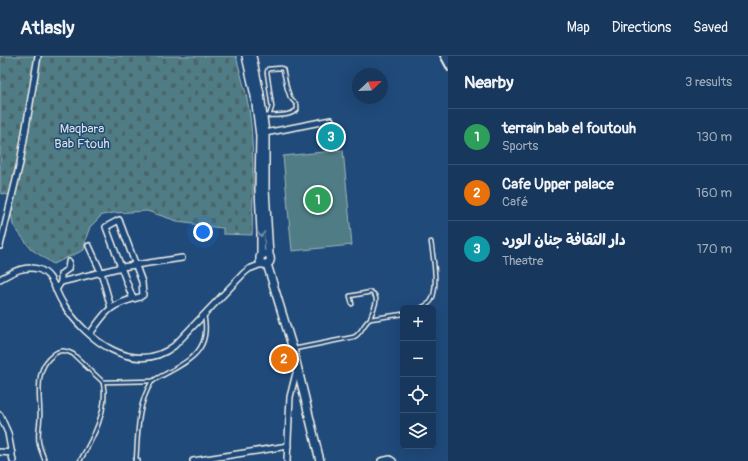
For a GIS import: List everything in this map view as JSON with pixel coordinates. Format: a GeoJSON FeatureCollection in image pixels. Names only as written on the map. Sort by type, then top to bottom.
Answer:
{"type":"FeatureCollection","features":[{"type":"Feature","properties":{"kind":"street"},"geometry":{"type":"LineString","coordinates":[[0,246],[1,236],[20,163],[38,56]]}},
{"type":"Feature","properties":{"kind":"street"},"geometry":{"type":"LineString","coordinates":[[0,279],[18,270],[28,268],[38,269],[50,277],[64,306],[81,326],[109,348],[123,355],[134,357],[154,356],[174,346],[244,273],[263,260],[265,253],[269,255],[265,189],[265,132],[263,116],[255,96],[249,58]]}},
{"type":"Feature","properties":{"kind":"street"},"geometry":{"type":"LineString","coordinates":[[263,116],[259,190],[263,260],[293,349],[320,461]]}},
{"type":"Feature","properties":{"kind":"street"},"geometry":{"type":"LineString","coordinates":[[265,132],[331,120]]}},
{"type":"Feature","properties":{"kind":"street"},"geometry":{"type":"LineString","coordinates":[[0,218],[6,220]]}},
{"type":"Feature","properties":{"kind":"street"},"geometry":{"type":"LineString","coordinates":[[90,334],[101,317],[110,308],[140,297],[143,295],[142,282],[119,220],[106,227],[133,299]]}},
{"type":"Feature","properties":{"kind":"street"},"geometry":{"type":"LineString","coordinates":[[89,246],[101,272],[110,308]]}},
{"type":"Feature","properties":{"kind":"street"},"geometry":{"type":"LineString","coordinates":[[61,282],[122,267],[182,258]]}},
{"type":"Feature","properties":{"kind":"street"},"geometry":{"type":"LineString","coordinates":[[56,290],[61,282],[61,274],[68,269],[69,262]]}},
{"type":"Feature","properties":{"kind":"street"},"geometry":{"type":"LineString","coordinates":[[287,461],[290,398],[298,367]]}},
{"type":"Feature","properties":{"kind":"street"},"geometry":{"type":"LineString","coordinates":[[0,415],[8,433],[13,461]]}},
{"type":"Feature","properties":{"kind":"street"},"geometry":{"type":"LineString","coordinates":[[194,461],[288,446]]}},
{"type":"Feature","properties":{"kind":"street"},"geometry":{"type":"LineString","coordinates":[[0,452],[12,453]]}},
{"type":"Feature","properties":{"kind":"street"},"geometry":{"type":"LineString","coordinates":[[381,461],[390,458],[392,461]]}},
{"type":"Feature","properties":{"kind":"lane"},"geometry":{"type":"LineString","coordinates":[[281,68],[283,69],[290,97],[297,105],[297,110],[293,113],[263,116],[272,107],[267,72],[268,69],[281,68]]}},
{"type":"Feature","properties":{"kind":"lane"},"geometry":{"type":"LineString","coordinates":[[425,305],[432,300],[436,270],[431,242]]}},
{"type":"Feature","properties":{"kind":"lane"},"geometry":{"type":"LineString","coordinates":[[293,349],[354,337],[360,334],[367,322],[370,320],[376,302],[375,294],[371,292],[350,296],[352,304]]}},
{"type":"Feature","properties":{"kind":"lane"},"geometry":{"type":"LineString","coordinates":[[103,382],[153,381],[173,370],[200,349],[204,342],[206,325],[204,314]]}},
{"type":"Feature","properties":{"kind":"lane"},"geometry":{"type":"LineString","coordinates":[[370,320],[400,315]]}},
{"type":"Feature","properties":{"kind":"lane"},"geometry":{"type":"LineString","coordinates":[[44,461],[38,437],[40,416],[39,383],[41,370],[44,364],[53,355],[62,350],[73,354],[103,382],[105,392],[105,399],[97,430],[80,461]]}},
{"type":"Feature","properties":{"kind":"lane"},"geometry":{"type":"LineString","coordinates":[[136,461],[141,406],[153,381]]}},
{"type":"Feature","properties":{"kind":"green space","name":"Maqbara Bab Ftouh"},"geometry":{"type":"Polygon","coordinates":[[[0,56],[236,56],[247,99],[251,125],[253,167],[252,235],[223,234],[223,228],[193,225],[193,223],[177,221],[147,211],[114,213],[102,215],[90,227],[84,250],[53,264],[31,249],[13,225],[11,212],[15,197],[0,193],[0,56]]]}},
{"type":"Feature","properties":{"kind":"green space"},"geometry":{"type":"Polygon","coordinates":[[[343,150],[352,245],[292,251],[283,156],[343,150]]]}},
{"type":"Feature","properties":{"kind":"railway"},"geometry":{"type":"LineString","coordinates":[[440,56],[448,71]]}},
{"type":"Feature","properties":{"kind":"place","name":"دار الثقافة جنان الورد"},"geometry":{"type":"Point","coordinates":[331,137]}},
{"type":"Feature","properties":{"kind":"place","name":"terrain bab el foutouh"},"geometry":{"type":"Point","coordinates":[318,200]}},
{"type":"Feature","properties":{"kind":"place","name":"Cafe Upper palace"},"geometry":{"type":"Point","coordinates":[284,359]}}]}
